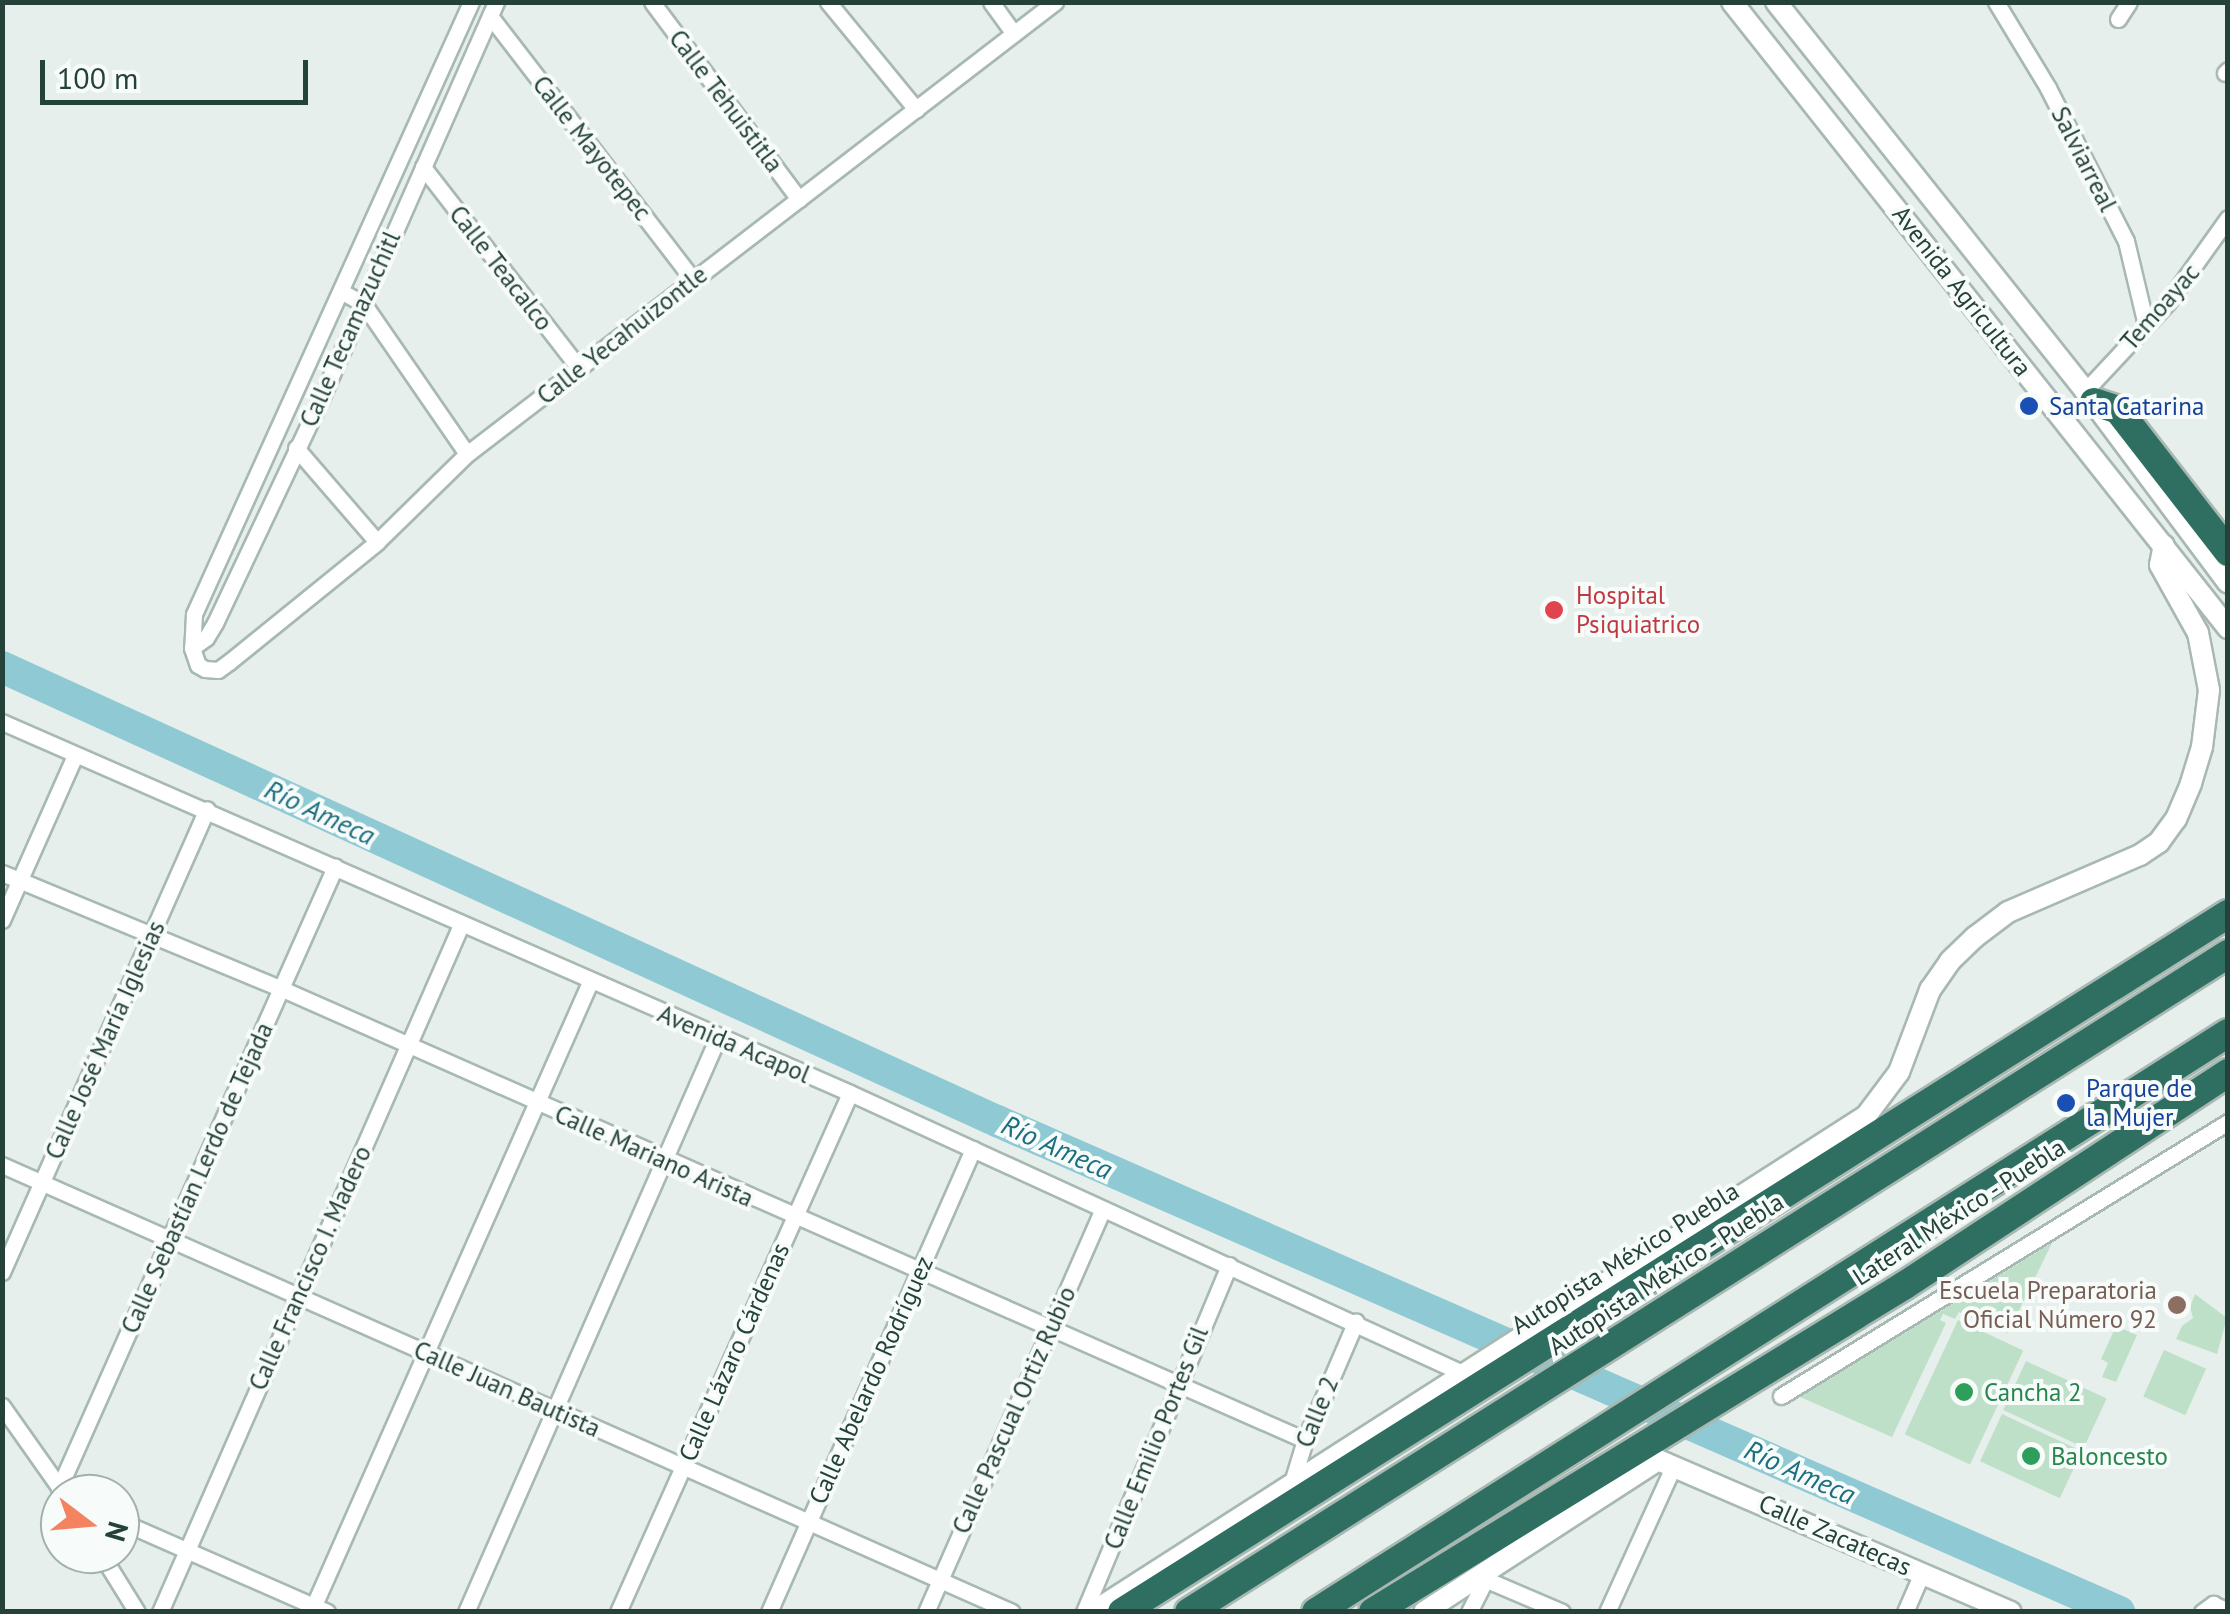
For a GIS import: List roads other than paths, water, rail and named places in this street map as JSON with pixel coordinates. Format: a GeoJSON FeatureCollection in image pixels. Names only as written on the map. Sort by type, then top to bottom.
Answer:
{"type":"FeatureCollection","features":[{"type":"Feature","properties":{"kind":"highway"},"geometry":{"type":"LineString","coordinates":[[2090,397],[2118,410],[2228,552]]}},
{"type":"Feature","properties":{"kind":"highway","name":"Autopista México Puebla"},"geometry":{"type":"LineString","coordinates":[[1122,1612],[1290,1494],[1470,1376],[2228,914]]}},
{"type":"Feature","properties":{"kind":"highway","name":"Autopista México - Puebla"},"geometry":{"type":"LineString","coordinates":[[1188,1612],[2228,954]]}},
{"type":"Feature","properties":{"kind":"highway"},"geometry":{"type":"LineString","coordinates":[[1316,1612],[2216,1040]]}},
{"type":"Feature","properties":{"kind":"highway","name":"Lateral México - Puebla"},"geometry":{"type":"LineString","coordinates":[[1373,1612],[1905,1285],[2221,1077]]}},
{"type":"Feature","properties":{"kind":"street","name":"Calle Tecamazuchitl"},"geometry":{"type":"LineString","coordinates":[[198,665],[192,648],[194,614],[471,2]]}},
{"type":"Feature","properties":{"kind":"street","name":"Calle Tehuistitla"},"geometry":{"type":"LineString","coordinates":[[652,2],[799,199]]}},
{"type":"Feature","properties":{"kind":"street"},"geometry":{"type":"LineString","coordinates":[[828,2],[916,109]]}},
{"type":"Feature","properties":{"kind":"street"},"geometry":{"type":"LineString","coordinates":[[991,2],[1014,34]]}},
{"type":"Feature","properties":{"kind":"street","name":"Calle Yecahuizontle"},"geometry":{"type":"LineString","coordinates":[[198,665],[218,670],[229,662],[377,542],[467,454],[1055,2]]}},
{"type":"Feature","properties":{"kind":"street","name":"Avenida Agricultura"},"geometry":{"type":"LineString","coordinates":[[1732,2],[2228,628]]}},
{"type":"Feature","properties":{"kind":"street","name":"Avenida Agricultura"},"geometry":{"type":"LineString","coordinates":[[1776,2],[2090,397],[2228,583]]}},
{"type":"Feature","properties":{"kind":"street","name":"Salviarreal"},"geometry":{"type":"LineString","coordinates":[[1996,2],[2048,88],[2126,241],[2146,325]]}},
{"type":"Feature","properties":{"kind":"street"},"geometry":{"type":"LineString","coordinates":[[2118,19],[2129,2]]}},
{"type":"Feature","properties":{"kind":"street","name":"Calle Tecamazuchitl"},"geometry":{"type":"LineString","coordinates":[[192,648],[206,638],[215,623],[321,399],[493,9]]}},
{"type":"Feature","properties":{"kind":"street","name":"Calle Mayotepec"},"geometry":{"type":"LineString","coordinates":[[493,9],[694,280]]}},
{"type":"Feature","properties":{"kind":"street","name":"Calle Teacalco"},"geometry":{"type":"LineString","coordinates":[[424,167],[579,368]]}},
{"type":"Feature","properties":{"kind":"street"},"geometry":{"type":"LineString","coordinates":[[384,199],[404,211]]}},
{"type":"Feature","properties":{"kind":"street","name":"Temoayac"},"geometry":{"type":"LineString","coordinates":[[2090,397],[2191,274],[2228,218]]}},
{"type":"Feature","properties":{"kind":"street"},"geometry":{"type":"LineString","coordinates":[[342,292],[363,303],[467,454]]}},
{"type":"Feature","properties":{"kind":"street"},"geometry":{"type":"LineString","coordinates":[[298,389],[321,399]]}},
{"type":"Feature","properties":{"kind":"street"},"geometry":{"type":"LineString","coordinates":[[296,448],[377,542]]}},
{"type":"Feature","properties":{"kind":"street"},"geometry":{"type":"LineString","coordinates":[[1573,1316],[1866,1116],[1899,1072],[1918,1016],[1950,960],[2008,912],[2140,855],[2158,842],[2176,820],[2202,747],[2210,690],[2198,633],[2160,565],[2164,545]]}},
{"type":"Feature","properties":{"kind":"street","name":"Avenida Acapol"},"geometry":{"type":"LineString","coordinates":[[2,722],[850,1093],[1470,1376]]}},
{"type":"Feature","properties":{"kind":"street"},"geometry":{"type":"LineString","coordinates":[[2,920],[75,755]]}},
{"type":"Feature","properties":{"kind":"street","name":"Calle José María Iglesias"},"geometry":{"type":"LineString","coordinates":[[2,1272],[207,809]]}},
{"type":"Feature","properties":{"kind":"street","name":"Calle Sebastían Lerdo de Tejada"},"geometry":{"type":"LineString","coordinates":[[69,1474],[334,867]]}},
{"type":"Feature","properties":{"kind":"street","name":"Calle Mariano Arista"},"geometry":{"type":"LineString","coordinates":[[2,872],[280,988],[1305,1440]]}},
{"type":"Feature","properties":{"kind":"street","name":"Calle Francisco I. Madero"},"geometry":{"type":"LineString","coordinates":[[160,1612],[461,925]]}},
{"type":"Feature","properties":{"kind":"street"},"geometry":{"type":"LineString","coordinates":[[140,1530],[317,1610],[590,982]]}},
{"type":"Feature","properties":{"kind":"street"},"geometry":{"type":"LineString","coordinates":[[466,1612],[718,1038]]}},
{"type":"Feature","properties":{"kind":"street","name":"Calle Lázaro Cárdenas"},"geometry":{"type":"LineString","coordinates":[[618,1612],[850,1093]]}},
{"type":"Feature","properties":{"kind":"street"},"geometry":{"type":"LineString","coordinates":[[1781,1396],[2228,1122]]}},
{"type":"Feature","properties":{"kind":"street","name":"Calle Abelardo Rodríguez"},"geometry":{"type":"LineString","coordinates":[[769,1612],[973,1149]]}},
{"type":"Feature","properties":{"kind":"street","name":"Calle Juan Bautista"},"geometry":{"type":"LineString","coordinates":[[2,1165],[1012,1612]]}},
{"type":"Feature","properties":{"kind":"street","name":"Calle Pascual Ortiz Rubio"},"geometry":{"type":"LineString","coordinates":[[926,1612],[1103,1209]]}},
{"type":"Feature","properties":{"kind":"street","name":"Calle Emilio Portes Gil"},"geometry":{"type":"LineString","coordinates":[[1084,1612],[1228,1266]]}},
{"type":"Feature","properties":{"kind":"street","name":"Calle 2"},"geometry":{"type":"LineString","coordinates":[[1290,1494],[1305,1440],[1356,1321]]}},
{"type":"Feature","properties":{"kind":"street","name":"Autopista México Puebla"},"geometry":{"type":"LineString","coordinates":[[1093,1612],[1290,1494],[1396,1417],[1470,1376]]}},
{"type":"Feature","properties":{"kind":"street"},"geometry":{"type":"LineString","coordinates":[[2,1406],[50,1474]]}},
{"type":"Feature","properties":{"kind":"street"},"geometry":{"type":"LineString","coordinates":[[1424,1612],[1666,1462]]}},
{"type":"Feature","properties":{"kind":"street"},"geometry":{"type":"LineString","coordinates":[[1607,1612],[1666,1462]]}},
{"type":"Feature","properties":{"kind":"street","name":"Calle Zacatecas"},"geometry":{"type":"LineString","coordinates":[[1666,1462],[2011,1612]]}},
{"type":"Feature","properties":{"kind":"street"},"geometry":{"type":"LineString","coordinates":[[1905,1612],[1922,1573]]}},
{"type":"Feature","properties":{"kind":"street"},"geometry":{"type":"LineString","coordinates":[[113,1574],[137,1612]]}},
{"type":"Feature","properties":{"kind":"street"},"geometry":{"type":"LineString","coordinates":[[1469,1612],[1483,1578]]}},
{"type":"Feature","properties":{"kind":"street"},"geometry":{"type":"LineString","coordinates":[[1483,1578],[1562,1612]]}},
{"type":"Feature","properties":{"kind":"street"},"geometry":{"type":"LineString","coordinates":[[2203,1609],[2213,1604],[2228,1611]]}},
{"type":"Feature","properties":{"kind":"waterway","name":"Río Ameca"},"geometry":{"type":"LineString","coordinates":[[2,667],[997,1121],[2119,1612]]}},
{"type":"Feature","properties":{"kind":"place","name":"Santa Catarina"},"geometry":{"type":"Point","coordinates":[2029,406]}},
{"type":"Feature","properties":{"kind":"place","name":"Hospital Psiquiatrico"},"geometry":{"type":"Point","coordinates":[1554,610]}},
{"type":"Feature","properties":{"kind":"place","name":"Parque de la Mujer"},"geometry":{"type":"Point","coordinates":[2066,1103]}},
{"type":"Feature","properties":{"kind":"place","name":"Escuela Preparatoria Oficial Número 92"},"geometry":{"type":"Point","coordinates":[2177,1305]}},
{"type":"Feature","properties":{"kind":"place","name":"Cancha 2"},"geometry":{"type":"Point","coordinates":[1964,1392]}},
{"type":"Feature","properties":{"kind":"place","name":"Baloncesto"},"geometry":{"type":"Point","coordinates":[2031,1456]}}]}
